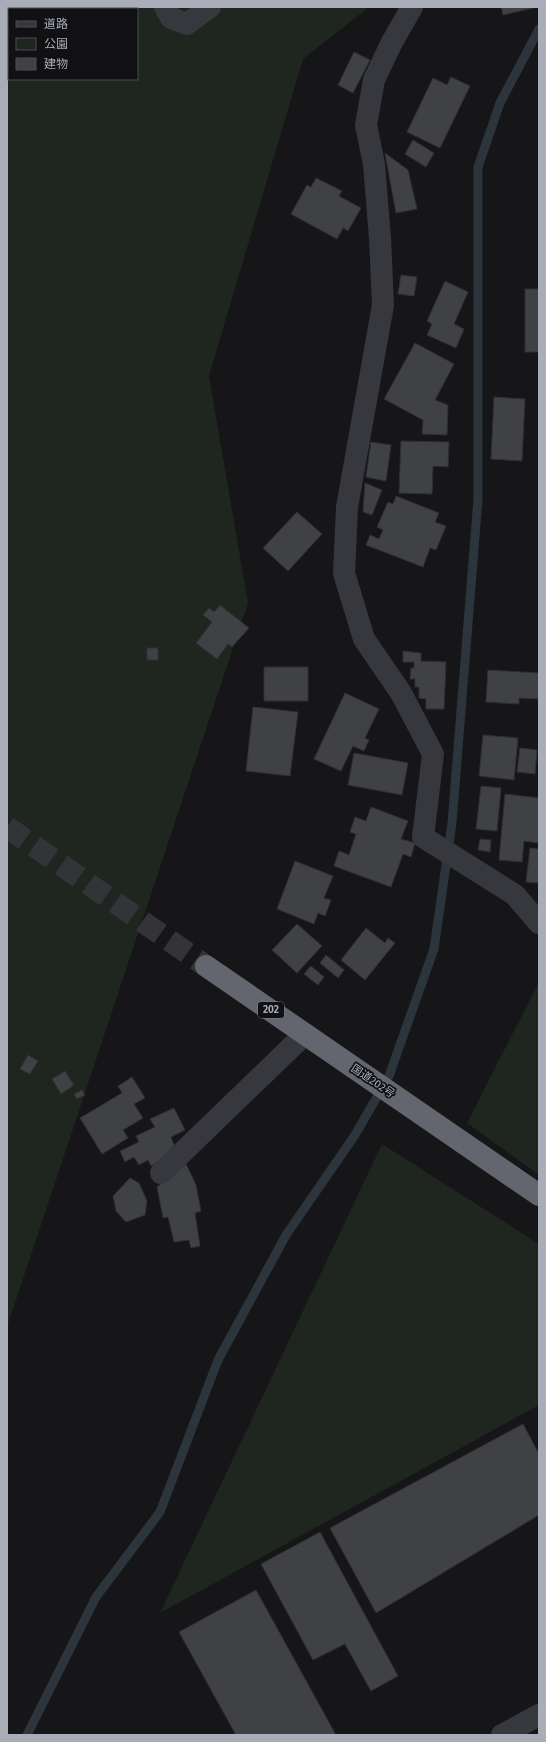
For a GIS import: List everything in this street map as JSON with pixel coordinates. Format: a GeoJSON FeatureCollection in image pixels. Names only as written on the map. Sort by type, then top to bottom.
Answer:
{"type":"FeatureCollection","features":[{"type":"Feature","properties":{"kind":"highway","name":"国道202号"},"geometry":{"type":"LineString","coordinates":[[206,966],[539,1195]]}},
{"type":"Feature","properties":{"kind":"street"},"geometry":{"type":"LineString","coordinates":[[165,7],[171,18],[187,24],[210,7]]}},
{"type":"Feature","properties":{"kind":"street"},"geometry":{"type":"LineString","coordinates":[[412,7],[391,44],[374,80],[366,125],[374,164],[380,238],[382,306],[347,507],[344,572],[364,639],[401,693],[433,754],[423,837],[515,895],[539,923]]}},
{"type":"Feature","properties":{"kind":"street"},"geometry":{"type":"LineString","coordinates":[[161,1173],[306,1034]]}},
{"type":"Feature","properties":{"kind":"street"},"geometry":{"type":"LineString","coordinates":[[502,1735],[539,1715]]}},
{"type":"Feature","properties":{"kind":"green space"},"geometry":{"type":"Polygon","coordinates":[[[7,7],[369,7],[303,59],[209,376],[248,603],[7,1327],[7,7]]]}},
{"type":"Feature","properties":{"kind":"green space"},"geometry":{"type":"Polygon","coordinates":[[[539,982],[539,1175],[467,1123],[539,982]]]}},
{"type":"Feature","properties":{"kind":"green space"},"geometry":{"type":"Polygon","coordinates":[[[382,1144],[539,1244],[539,1405],[160,1613],[382,1144]]]}},
{"type":"Feature","properties":{"kind":"building"},"geometry":{"type":"Polygon","coordinates":[[[501,7],[538,7],[503,15],[501,7]]]}},
{"type":"Feature","properties":{"kind":"building"},"geometry":{"type":"Polygon","coordinates":[[[354,52],[370,60],[353,93],[338,85],[354,52]]]}},
{"type":"Feature","properties":{"kind":"building"},"geometry":{"type":"Polygon","coordinates":[[[451,77],[470,86],[440,148],[407,132],[433,78],[447,85],[451,77]]]}},
{"type":"Feature","properties":{"kind":"building"},"geometry":{"type":"Polygon","coordinates":[[[413,140],[434,153],[426,167],[405,154],[413,140]]]}},
{"type":"Feature","properties":{"kind":"building"},"geometry":{"type":"Polygon","coordinates":[[[385,153],[408,170],[417,209],[396,213],[385,153]]]}},
{"type":"Feature","properties":{"kind":"building"},"geometry":{"type":"Polygon","coordinates":[[[316,178],[342,191],[339,196],[361,208],[348,231],[343,228],[337,239],[291,214],[307,185],[311,187],[316,178]]]}},
{"type":"Feature","properties":{"kind":"building"},"geometry":{"type":"Polygon","coordinates":[[[401,275],[417,277],[414,296],[398,294],[401,275]]]}},
{"type":"Feature","properties":{"kind":"building"},"geometry":{"type":"Polygon","coordinates":[[[445,281],[468,292],[454,324],[464,329],[456,348],[427,335],[432,324],[427,321],[445,281]]]}},
{"type":"Feature","properties":{"kind":"building"},"geometry":{"type":"Polygon","coordinates":[[[525,289],[539,289],[539,352],[525,352],[525,289]]]}},
{"type":"Feature","properties":{"kind":"building"},"geometry":{"type":"Polygon","coordinates":[[[415,343],[454,364],[435,400],[448,405],[447,435],[422,434],[423,420],[384,399],[415,343]]]}},
{"type":"Feature","properties":{"kind":"building"},"geometry":{"type":"Polygon","coordinates":[[[494,397],[525,399],[522,461],[491,459],[494,397]]]}},
{"type":"Feature","properties":{"kind":"building"},"geometry":{"type":"Polygon","coordinates":[[[401,441],[449,442],[448,467],[433,466],[432,494],[399,493],[401,441]]]}},
{"type":"Feature","properties":{"kind":"building"},"geometry":{"type":"Polygon","coordinates":[[[371,442],[391,445],[386,481],[366,477],[371,442]]]}},
{"type":"Feature","properties":{"kind":"building"},"geometry":{"type":"Polygon","coordinates":[[[365,483],[382,490],[372,515],[363,512],[365,483]]]}},
{"type":"Feature","properties":{"kind":"building"},"geometry":{"type":"Polygon","coordinates":[[[396,496],[439,513],[435,522],[446,526],[436,550],[430,548],[423,567],[366,545],[370,535],[379,539],[383,530],[377,527],[388,502],[393,504],[396,496]]]}},
{"type":"Feature","properties":{"kind":"building"},"geometry":{"type":"Polygon","coordinates":[[[297,512],[322,534],[288,571],[263,548],[297,512]]]}},
{"type":"Feature","properties":{"kind":"building"},"geometry":{"type":"Polygon","coordinates":[[[220,605],[249,628],[232,647],[228,644],[217,659],[196,643],[212,622],[203,615],[209,608],[214,612],[220,605]]]}},
{"type":"Feature","properties":{"kind":"building"},"geometry":{"type":"Polygon","coordinates":[[[147,648],[158,648],[158,660],[147,660],[147,648]]]}},
{"type":"Feature","properties":{"kind":"building"},"geometry":{"type":"Polygon","coordinates":[[[403,651],[421,653],[421,661],[446,662],[444,709],[426,709],[426,699],[419,698],[419,687],[415,687],[415,679],[410,679],[411,668],[414,668],[414,662],[403,662],[403,651]]]}},
{"type":"Feature","properties":{"kind":"building"},"geometry":{"type":"Polygon","coordinates":[[[264,667],[308,667],[308,701],[264,701],[264,667]]]}},
{"type":"Feature","properties":{"kind":"building"},"geometry":{"type":"Polygon","coordinates":[[[488,670],[539,673],[539,699],[519,698],[519,704],[486,702],[488,670]]]}},
{"type":"Feature","properties":{"kind":"building"},"geometry":{"type":"Polygon","coordinates":[[[345,693],[379,709],[365,738],[369,740],[364,751],[353,746],[341,771],[314,759],[345,693]]]}},
{"type":"Feature","properties":{"kind":"building"},"geometry":{"type":"Polygon","coordinates":[[[253,707],[298,712],[290,776],[246,771],[253,707]]]}},
{"type":"Feature","properties":{"kind":"building"},"geometry":{"type":"Polygon","coordinates":[[[483,735],[518,738],[514,780],[479,776],[483,735]]]}},
{"type":"Feature","properties":{"kind":"building"},"geometry":{"type":"Polygon","coordinates":[[[520,748],[537,750],[535,774],[517,772],[520,748]]]}},
{"type":"Feature","properties":{"kind":"building"},"geometry":{"type":"Polygon","coordinates":[[[354,753],[408,763],[402,795],[348,785],[354,753]]]}},
{"type":"Feature","properties":{"kind":"building"},"geometry":{"type":"Polygon","coordinates":[[[481,786],[501,788],[497,831],[476,829],[481,786]]]}},
{"type":"Feature","properties":{"kind":"building"},"geometry":{"type":"Polygon","coordinates":[[[505,794],[539,798],[539,843],[524,841],[522,862],[499,860],[505,794]]]}},
{"type":"Feature","properties":{"kind":"building"},"geometry":{"type":"Polygon","coordinates":[[[371,807],[408,821],[401,839],[415,843],[411,857],[403,854],[391,887],[334,866],[339,851],[349,855],[356,834],[350,832],[355,817],[366,821],[371,807]]]}},
{"type":"Feature","properties":{"kind":"building"},"geometry":{"type":"Polygon","coordinates":[[[480,839],[491,840],[490,852],[478,850],[480,839]]]}},
{"type":"Feature","properties":{"kind":"building"},"geometry":{"type":"Polygon","coordinates":[[[530,848],[539,849],[539,883],[526,882],[530,848]]]}},
{"type":"Feature","properties":{"kind":"building"},"geometry":{"type":"Polygon","coordinates":[[[295,861],[333,876],[324,898],[331,900],[325,916],[318,913],[314,924],[277,909],[295,861]]]}},
{"type":"Feature","properties":{"kind":"building"},"geometry":{"type":"Polygon","coordinates":[[[297,924],[322,946],[297,973],[272,950],[297,924]]]}},
{"type":"Feature","properties":{"kind":"building"},"geometry":{"type":"Polygon","coordinates":[[[366,928],[385,943],[388,938],[395,943],[365,980],[341,960],[366,928]]]}},
{"type":"Feature","properties":{"kind":"building"},"geometry":{"type":"Polygon","coordinates":[[[326,955],[344,970],[338,978],[320,963],[326,955]]]}},
{"type":"Feature","properties":{"kind":"building"},"geometry":{"type":"Polygon","coordinates":[[[311,966],[324,977],[318,985],[304,974],[311,966]]]}},
{"type":"Feature","properties":{"kind":"building"},"geometry":{"type":"Polygon","coordinates":[[[28,1055],[38,1061],[30,1074],[20,1069],[28,1055]]]}},
{"type":"Feature","properties":{"kind":"building"},"geometry":{"type":"Polygon","coordinates":[[[65,1071],[74,1085],[61,1094],[52,1079],[65,1071]]]}},
{"type":"Feature","properties":{"kind":"building"},"geometry":{"type":"Polygon","coordinates":[[[132,1077],[145,1098],[134,1104],[143,1118],[123,1130],[128,1138],[102,1154],[80,1118],[122,1093],[118,1086],[132,1077]]]}},
{"type":"Feature","properties":{"kind":"building"},"geometry":{"type":"Polygon","coordinates":[[[82,1090],[85,1095],[77,1099],[74,1094],[82,1090]]]}},
{"type":"Feature","properties":{"kind":"building"},"geometry":{"type":"Polygon","coordinates":[[[174,1108],[185,1130],[171,1137],[175,1148],[167,1156],[151,1166],[148,1160],[139,1165],[134,1157],[125,1162],[120,1151],[139,1142],[136,1136],[155,1127],[150,1119],[174,1108]]]}},
{"type":"Feature","properties":{"kind":"building"},"geometry":{"type":"Polygon","coordinates":[[[186,1164],[196,1185],[201,1211],[195,1213],[200,1246],[191,1248],[189,1240],[174,1242],[168,1217],[163,1218],[157,1187],[186,1164]]]}},
{"type":"Feature","properties":{"kind":"building"},"geometry":{"type":"Polygon","coordinates":[[[130,1178],[139,1183],[147,1201],[145,1215],[126,1222],[116,1211],[113,1196],[130,1178]]]}},
{"type":"Feature","properties":{"kind":"building"},"geometry":{"type":"Polygon","coordinates":[[[523,1424],[539,1454],[539,1515],[376,1613],[330,1528],[523,1424]]]}},
{"type":"Feature","properties":{"kind":"building"},"geometry":{"type":"Polygon","coordinates":[[[320,1532],[398,1676],[371,1691],[345,1644],[313,1660],[261,1564],[320,1532]]]}},
{"type":"Feature","properties":{"kind":"building"},"geometry":{"type":"Polygon","coordinates":[[[256,1590],[336,1735],[236,1735],[179,1632],[256,1590]]]}},
{"type":"Feature","properties":{"kind":"waterway"},"geometry":{"type":"LineString","coordinates":[[27,1735],[96,1597],[160,1512],[218,1360],[286,1235],[355,1135],[389,1076],[434,949],[452,823],[478,499],[478,167],[500,103],[539,29]]}},
{"type":"Feature","properties":{"kind":"tunnel"},"geometry":{"type":"LineString","coordinates":[[7,827],[206,966]]}}]}
